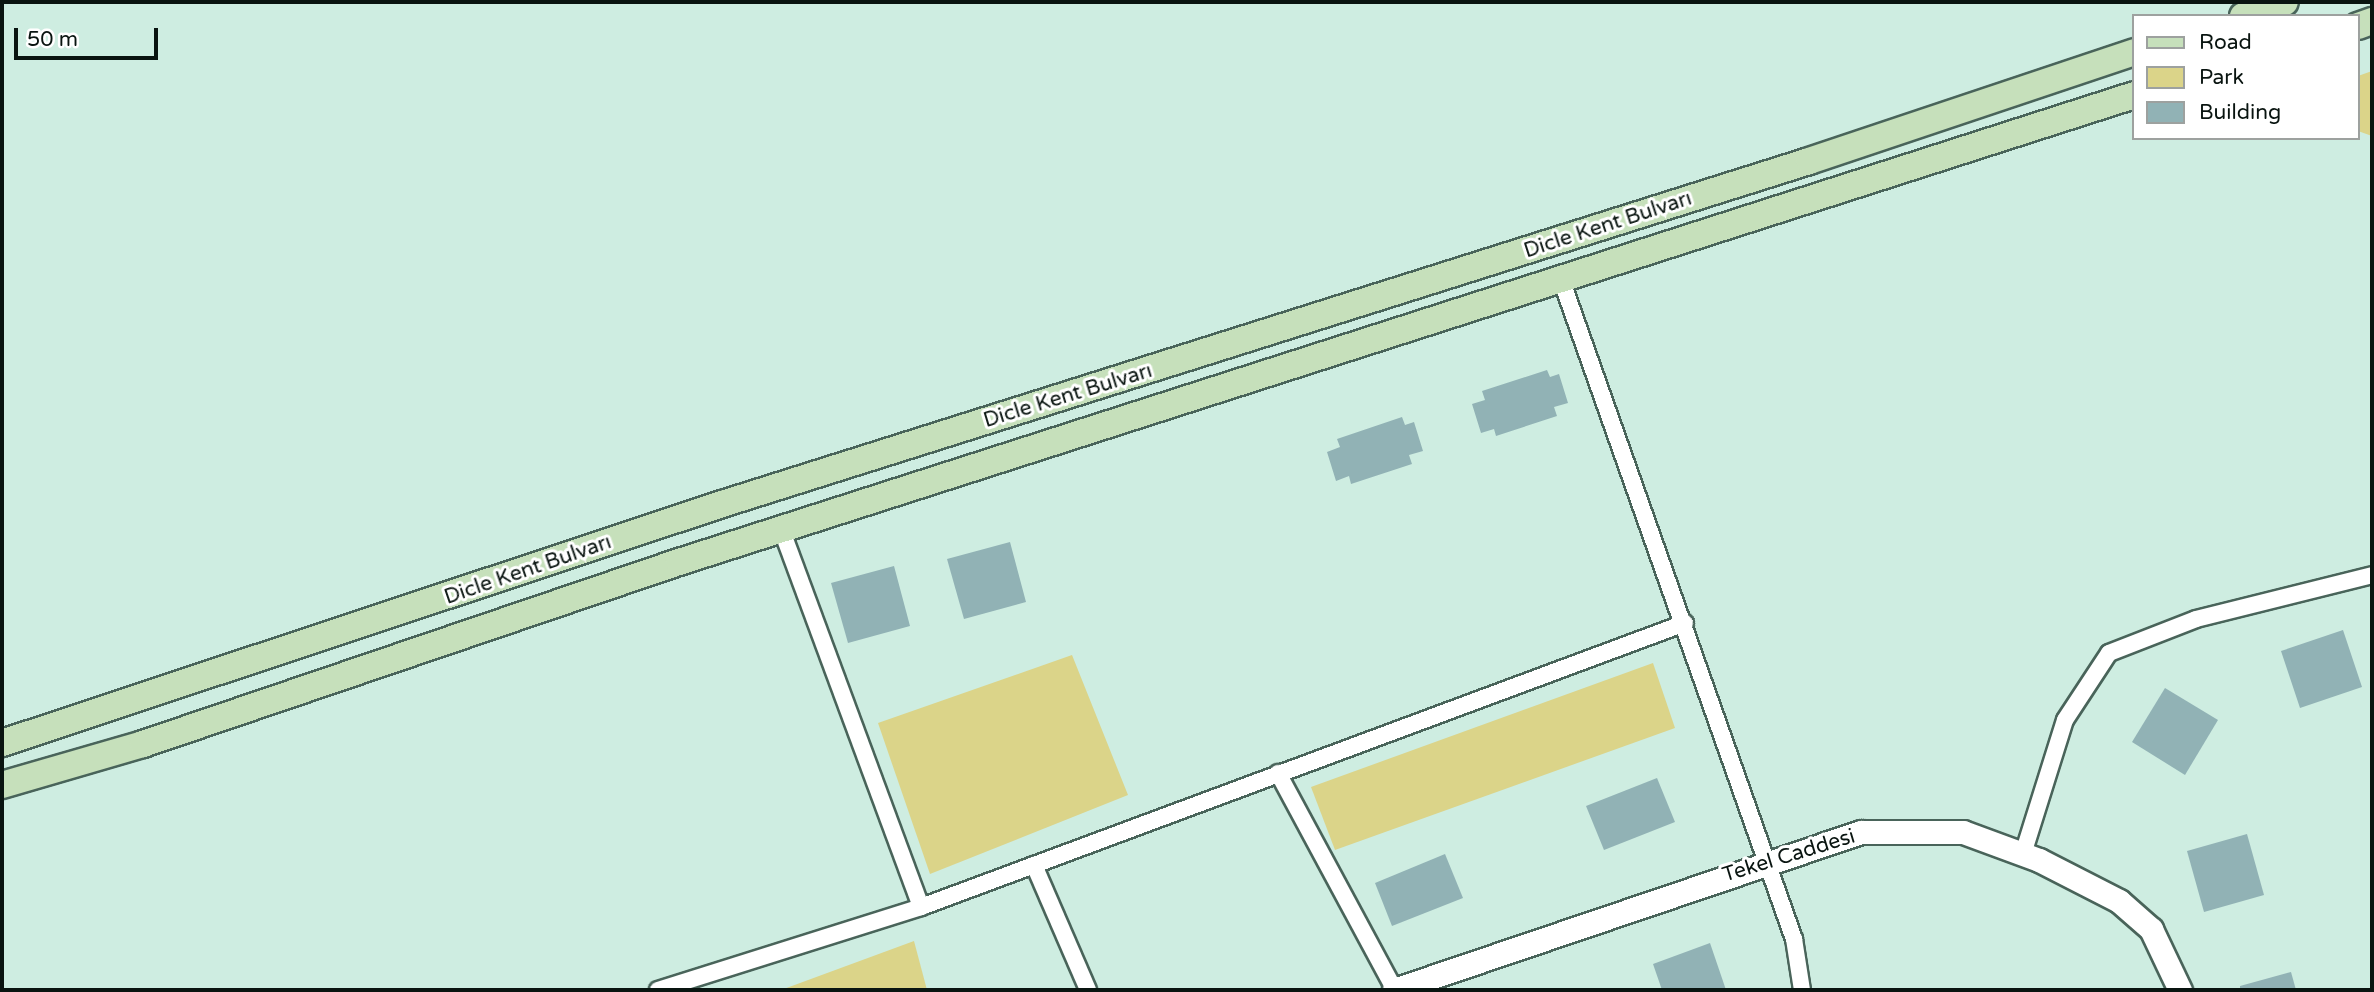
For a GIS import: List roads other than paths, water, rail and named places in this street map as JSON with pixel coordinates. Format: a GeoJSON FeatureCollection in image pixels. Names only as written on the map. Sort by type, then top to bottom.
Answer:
{"type":"FeatureCollection","features":[{"type":"Feature","properties":{"kind":"main road"},"geometry":{"type":"LineString","coordinates":[[2249,14],[2285,2]]}},
{"type":"Feature","properties":{"kind":"main road","name":"Dicle Kent Bulvarı"},"geometry":{"type":"LineString","coordinates":[[2,743],[722,504],[1809,161],[2132,53]]}},
{"type":"Feature","properties":{"kind":"main road","name":"Dicle Kent Bulvarı"},"geometry":{"type":"LineString","coordinates":[[2,785],[143,744],[782,531],[2132,96]]}},
{"type":"Feature","properties":{"kind":"street"},"geometry":{"type":"LineString","coordinates":[[1561,279],[1685,623],[1764,862],[1794,939],[1802,990]]}},
{"type":"Feature","properties":{"kind":"street"},"geometry":{"type":"LineString","coordinates":[[782,531],[921,907]]}},
{"type":"Feature","properties":{"kind":"street"},"geometry":{"type":"LineString","coordinates":[[2023,854],[2065,720],[2109,653],[2196,619],[2372,575]]}},
{"type":"Feature","properties":{"kind":"street"},"geometry":{"type":"LineString","coordinates":[[658,990],[921,907],[1685,623]]}},
{"type":"Feature","properties":{"kind":"street"},"geometry":{"type":"LineString","coordinates":[[1278,773],[1395,990]]}},
{"type":"Feature","properties":{"kind":"street","name":"Tekel Caddesi"},"geometry":{"type":"LineString","coordinates":[[1395,990],[1764,862],[1861,832],[1963,832],[2023,854],[2119,901],[2143,922],[2173,967],[2180,990]]}},
{"type":"Feature","properties":{"kind":"street"},"geometry":{"type":"LineString","coordinates":[[1034,864],[1088,990]]}}]}
